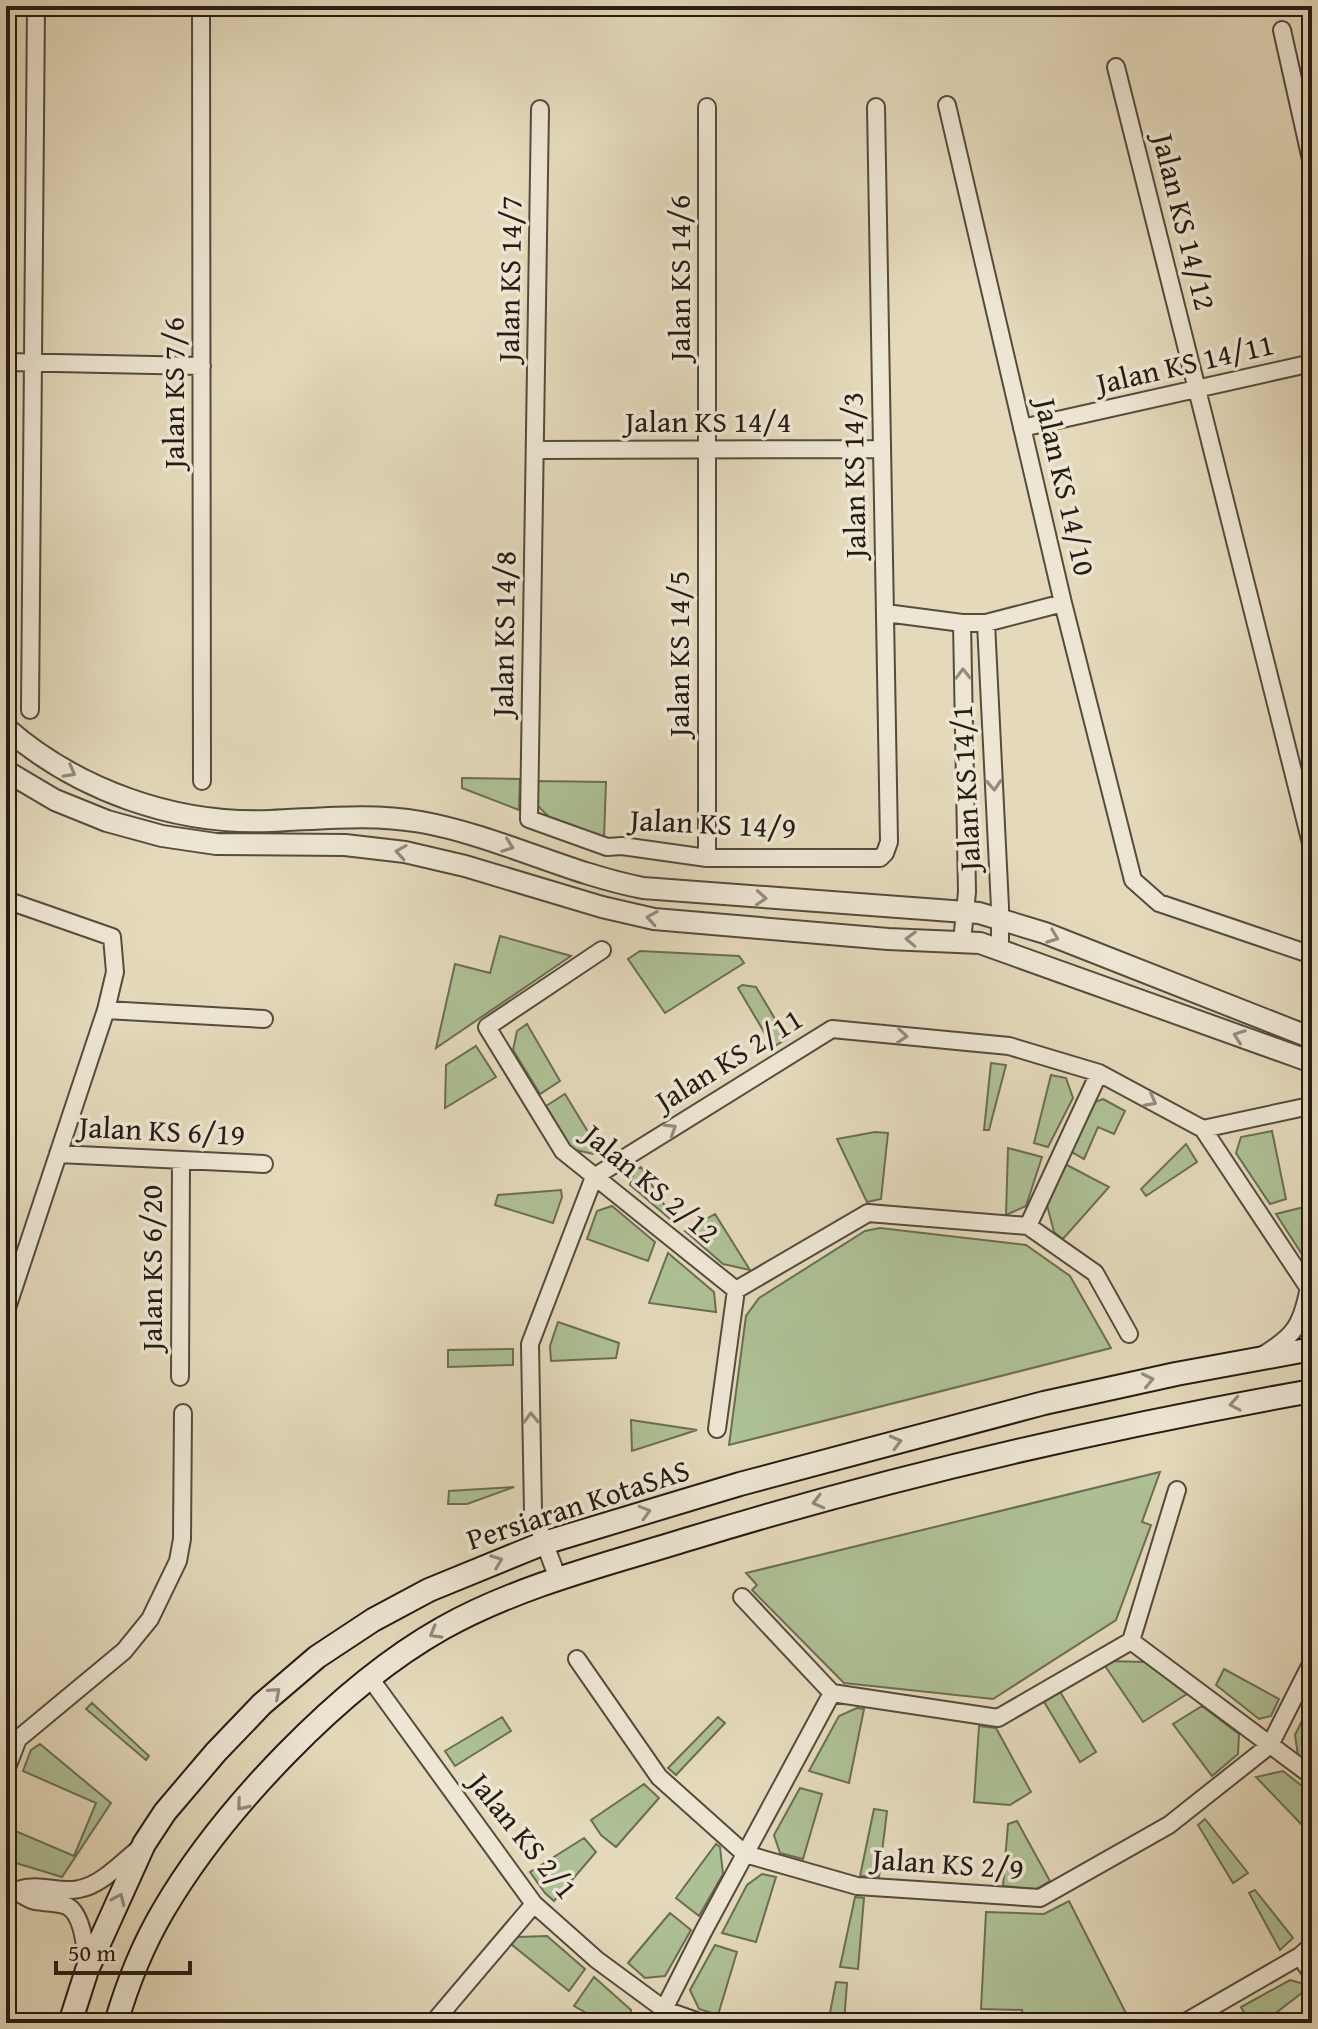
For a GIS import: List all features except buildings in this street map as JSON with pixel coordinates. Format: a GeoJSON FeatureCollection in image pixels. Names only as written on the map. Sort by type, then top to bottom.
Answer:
{"type":"FeatureCollection","features":[{"type":"Feature","properties":{"kind":"main road","name":"Persiaran KotaSAS"},"geometry":{"type":"LineString","coordinates":[[70,2023],[87,1970],[144,1844],[185,1787],[262,1704],[317,1657],[373,1620],[429,1590],[544,1543],[740,1484],[1044,1403],[1312,1349]]}},
{"type":"Feature","properties":{"kind":"main road"},"geometry":{"type":"LineString","coordinates":[[116,2023],[128,1987],[162,1913],[188,1872],[239,1808],[291,1749],[370,1678],[408,1649],[443,1628],[480,1609],[558,1579],[758,1518],[1175,1415],[1312,1391]]}},
{"type":"Feature","properties":{"kind":"street"},"geometry":{"type":"LineString","coordinates":[[30,710],[36,6]]}},
{"type":"Feature","properties":{"kind":"street","name":"Jalan KS 7/6"},"geometry":{"type":"LineString","coordinates":[[201,6],[202,781]]}},
{"type":"Feature","properties":{"kind":"street"},"geometry":{"type":"LineString","coordinates":[[1282,30],[1312,164]]}},
{"type":"Feature","properties":{"kind":"street","name":"Jalan KS 14/12"},"geometry":{"type":"LineString","coordinates":[[1116,67],[1312,847]]}},
{"type":"Feature","properties":{"kind":"street","name":"Jalan KS 14/10"},"geometry":{"type":"LineString","coordinates":[[947,105],[1063,603],[1133,880],[1159,903],[1312,955]]}},
{"type":"Feature","properties":{"kind":"street","name":"Jalan KS 14/6"},"geometry":{"type":"LineString","coordinates":[[707,107],[707,450]]}},
{"type":"Feature","properties":{"kind":"street","name":"Jalan KS 14/3"},"geometry":{"type":"LineString","coordinates":[[876,107],[889,842]]}},
{"type":"Feature","properties":{"kind":"street","name":"Jalan KS 14/7"},"geometry":{"type":"LineString","coordinates":[[536,450],[540,109]]}},
{"type":"Feature","properties":{"kind":"street"},"geometry":{"type":"LineString","coordinates":[[6,362],[202,366]]}},
{"type":"Feature","properties":{"kind":"street","name":"Jalan KS 14/11"},"geometry":{"type":"LineString","coordinates":[[1022,428],[1312,363]]}},
{"type":"Feature","properties":{"kind":"street","name":"Jalan KS 14/4"},"geometry":{"type":"LineString","coordinates":[[536,450],[881,449]]}},
{"type":"Feature","properties":{"kind":"street","name":"Jalan KS 14/8"},"geometry":{"type":"LineString","coordinates":[[529,819],[536,450]]}},
{"type":"Feature","properties":{"kind":"street","name":"Jalan KS 14/5"},"geometry":{"type":"LineString","coordinates":[[707,450],[707,858]]}},
{"type":"Feature","properties":{"kind":"street"},"geometry":{"type":"LineString","coordinates":[[886,613],[986,623],[1063,603]]}},
{"type":"Feature","properties":{"kind":"street","name":"Jalan KS 14/1"},"geometry":{"type":"LineString","coordinates":[[962,623],[965,911],[962,941]]}},
{"type":"Feature","properties":{"kind":"street","name":"Jalan KS 14/1"},"geometry":{"type":"LineString","coordinates":[[986,623],[1000,949]]}},
{"type":"Feature","properties":{"kind":"street"},"geometry":{"type":"LineString","coordinates":[[6,728],[31,750],[75,776],[119,796],[222,821],[336,817],[401,819],[457,829],[603,880],[643,888],[965,911],[1045,933],[1312,1038]]}},
{"type":"Feature","properties":{"kind":"street"},"geometry":{"type":"LineString","coordinates":[[6,771],[55,800],[107,821],[162,836],[216,844],[345,845],[405,852],[654,919],[888,939],[962,941],[1000,949],[1312,1062]]}},
{"type":"Feature","properties":{"kind":"street","name":"Jalan KS 14/9"},"geometry":{"type":"LineString","coordinates":[[529,819],[607,847],[622,846],[707,858],[880,858],[889,842]]}},
{"type":"Feature","properties":{"kind":"street"},"geometry":{"type":"LineString","coordinates":[[6,900],[112,937],[115,972],[106,1010],[6,1311]]}},
{"type":"Feature","properties":{"kind":"street","name":"Jalan KS 2/12"},"geometry":{"type":"LineString","coordinates":[[602,950],[487,1027],[563,1151],[736,1290]]}},
{"type":"Feature","properties":{"kind":"street"},"geometry":{"type":"LineString","coordinates":[[106,1010],[264,1019]]}},
{"type":"Feature","properties":{"kind":"street","name":"Jalan KS 2/11"},"geometry":{"type":"LineString","coordinates":[[594,1177],[832,1029],[1009,1046],[1099,1073],[1203,1129],[1311,1289]]}},
{"type":"Feature","properties":{"kind":"street"},"geometry":{"type":"LineString","coordinates":[[1028,1226],[1099,1073]]}},
{"type":"Feature","properties":{"kind":"street"},"geometry":{"type":"LineString","coordinates":[[1203,1129],[1305,1107]]}},
{"type":"Feature","properties":{"kind":"street","name":"Jalan KS 6/19"},"geometry":{"type":"LineString","coordinates":[[58,1154],[264,1164]]}},
{"type":"Feature","properties":{"kind":"street","name":"Jalan KS 6/20"},"geometry":{"type":"LineString","coordinates":[[180,1377],[181,1160]]}},
{"type":"Feature","properties":{"kind":"street"},"geometry":{"type":"LineString","coordinates":[[558,1579],[533,1512],[530,1344],[594,1177]]}},
{"type":"Feature","properties":{"kind":"street"},"geometry":{"type":"LineString","coordinates":[[717,1429],[736,1290],[868,1213],[1028,1226],[1095,1273],[1129,1334]]}},
{"type":"Feature","properties":{"kind":"street"},"geometry":{"type":"LineString","coordinates":[[1255,1360],[1293,1333],[1303,1316],[1311,1289]]}},
{"type":"Feature","properties":{"kind":"street"},"geometry":{"type":"LineString","coordinates":[[6,1770],[18,1739],[124,1651],[150,1619],[178,1561],[182,1539],[183,1413]]}},
{"type":"Feature","properties":{"kind":"street"},"geometry":{"type":"LineString","coordinates":[[742,1597],[832,1693],[998,1718],[1131,1641],[1177,1490]]}},
{"type":"Feature","properties":{"kind":"street"},"geometry":{"type":"LineString","coordinates":[[1131,1641],[1312,1776]]}},
{"type":"Feature","properties":{"kind":"street","name":"Jalan KS 2/9"},"geometry":{"type":"LineString","coordinates":[[577,1659],[659,1777],[745,1854],[857,1886],[1040,1898],[1169,1825],[1270,1745],[1312,1662]]}},
{"type":"Feature","properties":{"kind":"street","name":"Jalan KS 2/1"},"geometry":{"type":"LineString","coordinates":[[370,1678],[534,1904],[661,2016],[702,2023]]}},
{"type":"Feature","properties":{"kind":"street"},"geometry":{"type":"LineString","coordinates":[[661,2016],[832,1693]]}},
{"type":"Feature","properties":{"kind":"street"},"geometry":{"type":"LineString","coordinates":[[12,1889],[33,1885],[64,1890],[89,1886],[144,1844]]}},
{"type":"Feature","properties":{"kind":"street"},"geometry":{"type":"LineString","coordinates":[[12,1889],[31,1900],[72,1909],[82,1931],[87,1970]]}},
{"type":"Feature","properties":{"kind":"street"},"geometry":{"type":"LineString","coordinates":[[433,2023],[534,1904]]}},
{"type":"Feature","properties":{"kind":"street"},"geometry":{"type":"LineString","coordinates":[[1184,2023],[1306,1950],[1312,1974]]}},
{"type":"Feature","properties":{"kind":"green space"},"geometry":{"type":"Polygon","coordinates":[[[462,778],[520,779],[519,810],[462,788],[462,778]]]}},
{"type":"Feature","properties":{"kind":"green space"},"geometry":{"type":"Polygon","coordinates":[[[535,781],[606,782],[604,839],[554,822],[534,802],[535,781]]]}},
{"type":"Feature","properties":{"kind":"green space"},"geometry":{"type":"Polygon","coordinates":[[[500,936],[571,956],[436,1048],[455,964],[490,973],[500,936]]]}},
{"type":"Feature","properties":{"kind":"green space"},"geometry":{"type":"Polygon","coordinates":[[[640,951],[739,956],[744,963],[665,1013],[628,959],[640,951]]]}},
{"type":"Feature","properties":{"kind":"green space"},"geometry":{"type":"Polygon","coordinates":[[[742,985],[756,987],[787,1039],[773,1047],[738,988],[742,985]]]}},
{"type":"Feature","properties":{"kind":"green space"},"geometry":{"type":"Polygon","coordinates":[[[527,1024],[560,1081],[540,1094],[513,1050],[517,1031],[527,1024]]]}},
{"type":"Feature","properties":{"kind":"green space"},"geometry":{"type":"Polygon","coordinates":[[[476,1046],[496,1077],[445,1108],[446,1065],[476,1046]]]}},
{"type":"Feature","properties":{"kind":"green space"},"geometry":{"type":"Polygon","coordinates":[[[991,1063],[1006,1065],[989,1130],[984,1130],[991,1063]]]}},
{"type":"Feature","properties":{"kind":"green space"},"geometry":{"type":"Polygon","coordinates":[[[1051,1075],[1066,1078],[1073,1098],[1048,1147],[1034,1143],[1051,1075]]]}},
{"type":"Feature","properties":{"kind":"green space"},"geometry":{"type":"Polygon","coordinates":[[[565,1094],[599,1150],[593,1154],[572,1149],[546,1106],[565,1094]]]}},
{"type":"Feature","properties":{"kind":"green space"},"geometry":{"type":"Polygon","coordinates":[[[1103,1099],[1125,1111],[1114,1134],[1098,1127],[1084,1159],[1070,1151],[1092,1103],[1103,1099]]]}},
{"type":"Feature","properties":{"kind":"green space"},"geometry":{"type":"Polygon","coordinates":[[[1272,1131],[1286,1199],[1270,1204],[1236,1153],[1241,1137],[1272,1131]]]}},
{"type":"Feature","properties":{"kind":"green space"},"geometry":{"type":"Polygon","coordinates":[[[875,1132],[888,1133],[881,1199],[867,1202],[837,1139],[875,1132]]]}},
{"type":"Feature","properties":{"kind":"green space"},"geometry":{"type":"Polygon","coordinates":[[[1186,1144],[1197,1162],[1146,1196],[1141,1189],[1186,1144]]]}},
{"type":"Feature","properties":{"kind":"green space"},"geometry":{"type":"Polygon","coordinates":[[[1008,1148],[1042,1157],[1026,1206],[1006,1215],[1008,1148]]]}},
{"type":"Feature","properties":{"kind":"green space"},"geometry":{"type":"Polygon","coordinates":[[[1065,1164],[1109,1187],[1063,1239],[1054,1232],[1047,1205],[1065,1164]]]}},
{"type":"Feature","properties":{"kind":"green space"},"geometry":{"type":"Polygon","coordinates":[[[641,1167],[676,1224],[630,1185],[634,1171],[641,1167]]]}},
{"type":"Feature","properties":{"kind":"green space"},"geometry":{"type":"Polygon","coordinates":[[[561,1190],[562,1197],[553,1223],[495,1205],[498,1195],[561,1190]]]}},
{"type":"Feature","properties":{"kind":"green space"},"geometry":{"type":"Polygon","coordinates":[[[1312,1205],[1312,1260],[1303,1256],[1276,1214],[1312,1205]]]}},
{"type":"Feature","properties":{"kind":"green space"},"geometry":{"type":"Polygon","coordinates":[[[612,1206],[655,1242],[648,1261],[587,1239],[597,1211],[612,1206]]]}},
{"type":"Feature","properties":{"kind":"green space"},"geometry":{"type":"Polygon","coordinates":[[[715,1214],[750,1270],[723,1264],[685,1231],[715,1214]]]}},
{"type":"Feature","properties":{"kind":"green space"},"geometry":{"type":"Polygon","coordinates":[[[880,1228],[1026,1245],[1070,1276],[1111,1348],[729,1445],[746,1316],[759,1298],[865,1231],[880,1228]]]}},
{"type":"Feature","properties":{"kind":"green space"},"geometry":{"type":"Polygon","coordinates":[[[668,1253],[714,1292],[716,1312],[649,1303],[668,1253]]]}},
{"type":"Feature","properties":{"kind":"green space"},"geometry":{"type":"Polygon","coordinates":[[[558,1322],[619,1343],[616,1358],[551,1361],[550,1346],[558,1322]]]}},
{"type":"Feature","properties":{"kind":"green space"},"geometry":{"type":"Polygon","coordinates":[[[513,1349],[513,1365],[448,1367],[448,1350],[513,1349]]]}},
{"type":"Feature","properties":{"kind":"green space"},"geometry":{"type":"Polygon","coordinates":[[[631,1420],[697,1430],[632,1451],[631,1420]]]}},
{"type":"Feature","properties":{"kind":"green space"},"geometry":{"type":"Polygon","coordinates":[[[1160,1472],[1142,1522],[1151,1525],[1116,1620],[993,1699],[844,1683],[752,1590],[757,1585],[746,1573],[1160,1472]]]}},
{"type":"Feature","properties":{"kind":"green space"},"geometry":{"type":"Polygon","coordinates":[[[514,1487],[467,1504],[448,1504],[449,1491],[514,1487]]]}},
{"type":"Feature","properties":{"kind":"green space"},"geometry":{"type":"Polygon","coordinates":[[[1145,1662],[1187,1694],[1143,1722],[1103,1663],[1145,1662]]]}},
{"type":"Feature","properties":{"kind":"green space"},"geometry":{"type":"Polygon","coordinates":[[[1224,1669],[1279,1699],[1271,1716],[1259,1719],[1216,1685],[1224,1669]]]}},
{"type":"Feature","properties":{"kind":"green space"},"geometry":{"type":"Polygon","coordinates":[[[1059,1690],[1096,1752],[1080,1762],[1043,1700],[1059,1690]]]}},
{"type":"Feature","properties":{"kind":"green space"},"geometry":{"type":"Polygon","coordinates":[[[92,1703],[149,1756],[146,1760],[86,1709],[92,1703]]]}},
{"type":"Feature","properties":{"kind":"green space"},"geometry":{"type":"Polygon","coordinates":[[[1202,1706],[1239,1734],[1238,1754],[1212,1776],[1173,1724],[1202,1706]]]}},
{"type":"Feature","properties":{"kind":"green space"},"geometry":{"type":"Polygon","coordinates":[[[857,1708],[864,1709],[849,1783],[809,1771],[839,1716],[857,1708]]]}},
{"type":"Feature","properties":{"kind":"green space"},"geometry":{"type":"Polygon","coordinates":[[[1305,1715],[1312,1719],[1312,1766],[1298,1756],[1295,1735],[1305,1715]]]}},
{"type":"Feature","properties":{"kind":"green space"},"geometry":{"type":"Polygon","coordinates":[[[502,1717],[511,1731],[455,1766],[445,1751],[502,1717]]]}},
{"type":"Feature","properties":{"kind":"green space"},"geometry":{"type":"Polygon","coordinates":[[[718,1717],[725,1723],[676,1775],[668,1768],[718,1717]]]}},
{"type":"Feature","properties":{"kind":"green space"},"geometry":{"type":"Polygon","coordinates":[[[979,1726],[996,1728],[1031,1792],[1010,1805],[974,1802],[979,1726]]]}},
{"type":"Feature","properties":{"kind":"green space"},"geometry":{"type":"Polygon","coordinates":[[[40,1744],[111,1803],[62,1877],[6,1860],[6,1827],[74,1856],[96,1803],[23,1771],[31,1750],[40,1744]]]}},
{"type":"Feature","properties":{"kind":"green space"},"geometry":{"type":"Polygon","coordinates":[[[1283,1771],[1312,1794],[1312,1818],[1303,1826],[1256,1777],[1283,1771]]]}},
{"type":"Feature","properties":{"kind":"green space"},"geometry":{"type":"Polygon","coordinates":[[[644,1784],[659,1798],[616,1847],[601,1835],[591,1820],[644,1784]]]}},
{"type":"Feature","properties":{"kind":"green space"},"geometry":{"type":"Polygon","coordinates":[[[800,1788],[822,1794],[803,1859],[780,1853],[774,1835],[800,1788]]]}},
{"type":"Feature","properties":{"kind":"green space"},"geometry":{"type":"Polygon","coordinates":[[[874,1809],[887,1811],[879,1877],[860,1876],[874,1809]]]}},
{"type":"Feature","properties":{"kind":"green space"},"geometry":{"type":"Polygon","coordinates":[[[1205,1819],[1248,1873],[1233,1883],[1198,1825],[1205,1819]]]}},
{"type":"Feature","properties":{"kind":"green space"},"geometry":{"type":"Polygon","coordinates":[[[1017,1821],[1050,1881],[1036,1889],[1003,1886],[1008,1824],[1017,1821]]]}},
{"type":"Feature","properties":{"kind":"green space"},"geometry":{"type":"Polygon","coordinates":[[[584,1838],[596,1852],[554,1901],[530,1872],[584,1838]]]}},
{"type":"Feature","properties":{"kind":"green space"},"geometry":{"type":"Polygon","coordinates":[[[716,1844],[720,1847],[723,1874],[699,1916],[676,1898],[716,1844]]]}},
{"type":"Feature","properties":{"kind":"green space"},"geometry":{"type":"Polygon","coordinates":[[[762,1874],[776,1877],[756,1942],[722,1933],[747,1885],[762,1874]]]}},
{"type":"Feature","properties":{"kind":"green space"},"geometry":{"type":"Polygon","coordinates":[[[1255,1890],[1293,1938],[1280,1950],[1249,1893],[1255,1890]]]}},
{"type":"Feature","properties":{"kind":"green space"},"geometry":{"type":"Polygon","coordinates":[[[855,1897],[864,1898],[858,1969],[840,1967],[855,1897]]]}},
{"type":"Feature","properties":{"kind":"green space"},"geometry":{"type":"Polygon","coordinates":[[[1069,1901],[1131,2023],[1023,2023],[1022,2010],[981,2009],[986,1912],[1044,1914],[1069,1901]]]}},
{"type":"Feature","properties":{"kind":"green space"},"geometry":{"type":"Polygon","coordinates":[[[670,1913],[691,1930],[665,1976],[645,1978],[628,1963],[670,1913]]]}},
{"type":"Feature","properties":{"kind":"green space"},"geometry":{"type":"Polygon","coordinates":[[[547,1936],[585,1969],[569,1991],[511,1944],[517,1937],[547,1936]]]}},
{"type":"Feature","properties":{"kind":"green space"},"geometry":{"type":"Polygon","coordinates":[[[715,1945],[737,1952],[718,2015],[699,2009],[690,1990],[715,1945]]]}},
{"type":"Feature","properties":{"kind":"green space"},"geometry":{"type":"Polygon","coordinates":[[[594,1977],[631,2010],[631,2023],[604,2023],[574,2006],[594,1977]]]}},
{"type":"Feature","properties":{"kind":"green space"},"geometry":{"type":"Polygon","coordinates":[[[1290,1980],[1311,1986],[1263,2023],[1249,2023],[1241,2007],[1290,1980]]]}},
{"type":"Feature","properties":{"kind":"green space"},"geometry":{"type":"Polygon","coordinates":[[[836,1982],[847,1983],[844,2023],[828,2023],[836,1982]]]}}]}
